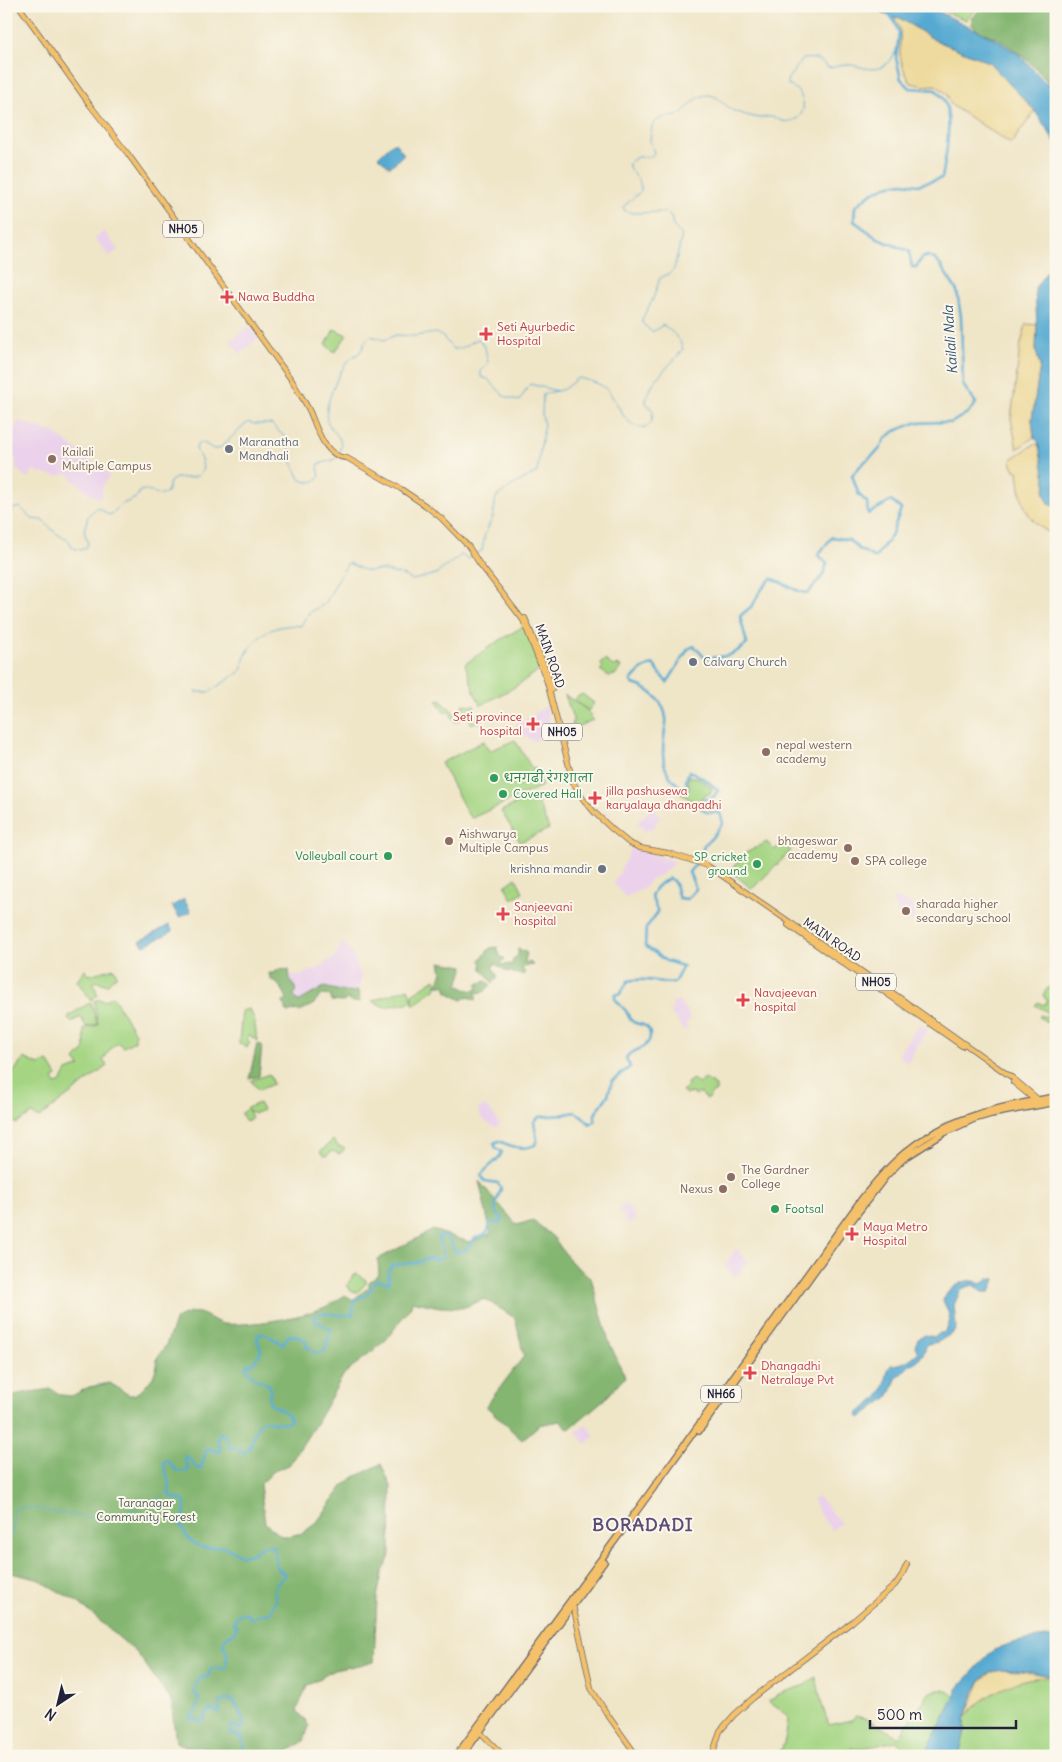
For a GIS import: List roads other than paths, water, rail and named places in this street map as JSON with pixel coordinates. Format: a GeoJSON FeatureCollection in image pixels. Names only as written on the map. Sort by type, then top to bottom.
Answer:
{"type":"FeatureCollection","features":[{"type":"Feature","properties":{"kind":"highway"},"geometry":{"type":"LineString","coordinates":[[1039,1103],[1056,1097]]}},
{"type":"Feature","properties":{"kind":"highway"},"geometry":{"type":"LineString","coordinates":[[1039,1103],[1056,1102]]}},
{"type":"Feature","properties":{"kind":"highway","name":"NH66"},"geometry":{"type":"LineString","coordinates":[[456,1756],[573,1605],[839,1237],[885,1177],[907,1156],[944,1133],[986,1116],[1039,1103]]}},
{"type":"Feature","properties":{"kind":"highway","name":"NH66"},"geometry":{"type":"LineString","coordinates":[[462,1756],[477,1730],[881,1175],[904,1153],[942,1128],[988,1111],[1039,1103]]}},
{"type":"Feature","properties":{"kind":"main road","name":"NH05"},"geometry":{"type":"LineString","coordinates":[[19,6],[293,382],[310,411],[322,440],[343,458],[429,510],[479,561]]}},
{"type":"Feature","properties":{"kind":"main road","name":"MAIN ROAD"},"geometry":{"type":"LineString","coordinates":[[479,561],[523,620],[547,682],[577,790],[595,813],[625,840],[640,848],[689,859],[703,865],[863,975],[1006,1077],[1039,1103]]}},
{"type":"Feature","properties":{"kind":"main road","name":"MAIN ROAD"},"geometry":{"type":"LineString","coordinates":[[479,561],[528,622],[547,672],[572,775]]}},
{"type":"Feature","properties":{"kind":"main road"},"geometry":{"type":"LineString","coordinates":[[712,1756],[720,1731],[734,1715],[880,1598],[895,1584],[907,1564]]}},
{"type":"Feature","properties":{"kind":"main road"},"geometry":{"type":"LineString","coordinates":[[573,1605],[591,1688],[636,1756]]}},
{"type":"Feature","properties":{"kind":"main road"},"geometry":{"type":"LineString","coordinates":[[477,1730],[504,1756]]}},
{"type":"Feature","properties":{"kind":"water"},"geometry":{"type":"Polygon","coordinates":[[[873,6],[927,6],[997,40],[1017,53],[1053,90],[1056,99],[1056,143],[1035,111],[989,62],[935,40],[898,17],[892,18],[873,6]]]}},
{"type":"Feature","properties":{"kind":"water"},"geometry":{"type":"Polygon","coordinates":[[[393,143],[404,154],[390,167],[378,157],[393,143]]]}},
{"type":"Feature","properties":{"kind":"water"},"geometry":{"type":"Polygon","coordinates":[[[1056,254],[1056,508],[1049,503],[1044,494],[1046,484],[1038,441],[1034,437],[1032,419],[1040,366],[1036,351],[1035,288],[1053,263],[1056,254]]]}},
{"type":"Feature","properties":{"kind":"water"},"geometry":{"type":"Polygon","coordinates":[[[184,899],[191,912],[179,917],[172,906],[184,899]]]}},
{"type":"Feature","properties":{"kind":"water"},"geometry":{"type":"Polygon","coordinates":[[[169,925],[173,931],[144,946],[140,941],[169,925]]]}},
{"type":"Feature","properties":{"kind":"water"},"geometry":{"type":"Polygon","coordinates":[[[988,1278],[995,1279],[990,1292],[983,1292],[973,1285],[961,1289],[954,1305],[956,1327],[954,1332],[938,1342],[927,1344],[917,1362],[911,1364],[896,1379],[887,1398],[860,1418],[857,1414],[881,1393],[891,1365],[902,1363],[915,1355],[918,1352],[915,1346],[918,1339],[925,1335],[935,1337],[946,1329],[949,1317],[943,1301],[947,1293],[955,1286],[964,1282],[974,1281],[980,1284],[987,1281],[988,1278]]]}},
{"type":"Feature","properties":{"kind":"water"},"geometry":{"type":"Polygon","coordinates":[[[1045,1637],[1056,1639],[1056,1677],[1016,1670],[995,1671],[987,1675],[981,1680],[975,1690],[965,1719],[965,1731],[959,1756],[924,1756],[957,1689],[989,1654],[1008,1645],[1045,1637]]]}},
{"type":"Feature","properties":{"kind":"waterway","name":"Kailali Nala"},"geometry":{"type":"LineString","coordinates":[[240,1756],[244,1751],[242,1737],[230,1733],[230,1727],[234,1725],[241,1732],[243,1728],[241,1715],[234,1702],[231,1699],[225,1700],[220,1703],[218,1713],[210,1709],[207,1711],[205,1719],[200,1722],[190,1717],[196,1710],[199,1701],[199,1698],[194,1693],[199,1677],[207,1678],[211,1669],[215,1667],[219,1669],[226,1668],[227,1654],[223,1645],[224,1640],[234,1633],[237,1626],[233,1623],[236,1617],[241,1613],[247,1614],[251,1619],[261,1614],[269,1614],[276,1600],[275,1587],[285,1574],[278,1569],[274,1546],[261,1547],[254,1553],[242,1556],[224,1547],[202,1547],[189,1540],[179,1522],[185,1512],[184,1501],[170,1496],[164,1462],[167,1460],[180,1472],[189,1470],[184,1457],[187,1456],[198,1469],[201,1469],[206,1450],[210,1448],[216,1452],[221,1451],[218,1439],[220,1433],[227,1438],[229,1447],[243,1453],[250,1448],[260,1423],[268,1420],[274,1423],[289,1422],[290,1418],[286,1412],[270,1403],[269,1395],[271,1390],[269,1385],[256,1379],[246,1368],[248,1364],[252,1364],[261,1352],[258,1335],[269,1335],[283,1344],[289,1335],[297,1336],[306,1341],[307,1347],[316,1353],[325,1351],[331,1329],[317,1322],[314,1319],[315,1316],[324,1313],[353,1314],[354,1301],[366,1295],[376,1281],[388,1283],[388,1271],[393,1265],[415,1263],[429,1258],[438,1260],[442,1258],[443,1254],[438,1237],[447,1238],[456,1252],[459,1252],[467,1248],[475,1238],[486,1234],[490,1223],[502,1222],[502,1218],[496,1213],[495,1206],[501,1189],[498,1183],[485,1181],[481,1176],[498,1159],[502,1152],[496,1148],[494,1143],[499,1141],[521,1148],[535,1145],[537,1139],[534,1122],[539,1117],[575,1112],[590,1124],[595,1121],[595,1114],[608,1095],[612,1081],[630,1067],[626,1058],[644,1046],[650,1034],[649,1030],[643,1025],[634,1023],[631,1020],[616,1000],[615,994],[620,994],[628,981],[640,980],[674,983],[683,966],[666,961],[645,946],[646,928],[658,912],[651,896],[656,887],[669,878],[675,884],[679,898],[687,899],[696,889],[689,872],[701,858],[704,845],[723,823],[720,813],[706,812],[699,806],[703,800],[713,798],[718,790],[704,779],[689,771],[686,780],[687,790],[679,786],[669,775],[663,755],[665,712],[659,700],[644,688],[633,684],[631,680],[641,670],[653,664],[667,683],[688,649],[694,646],[705,658],[728,656],[736,652],[747,644],[740,616],[753,605],[759,593],[771,578],[803,593],[808,593],[823,575],[827,563],[818,555],[832,537],[849,540],[859,549],[875,558],[891,536],[901,509],[891,501],[868,514],[867,502],[859,495],[852,475],[879,450],[885,439],[895,431],[915,423],[951,423],[969,412],[976,403],[963,385],[961,317],[957,291],[941,266],[936,260],[928,256],[922,258],[916,267],[912,267],[909,251],[878,239],[854,221],[855,207],[870,194],[886,186],[902,183],[918,185],[942,178],[948,138],[947,107],[944,99],[936,90],[910,88],[901,79],[896,58],[899,33],[895,22],[889,15]]}},
{"type":"Feature","properties":{"kind":"waterway"},"geometry":{"type":"LineString","coordinates":[[339,454],[341,448],[340,439],[329,425],[326,414],[327,407],[336,381],[344,366],[360,352],[367,339],[371,336],[384,340],[396,335],[414,336],[436,333],[443,337],[453,349],[464,347],[479,339],[485,348],[488,363],[481,371],[481,377],[488,379],[504,396],[519,401],[530,384],[557,391],[564,389],[578,378],[601,385],[611,395],[627,420],[639,427],[647,427],[652,421],[653,411],[646,403],[646,399],[653,384],[683,350],[676,336],[663,325],[652,332],[642,323],[660,278],[669,274],[674,269],[682,235],[673,226],[671,216],[666,212],[633,213],[625,211],[623,207],[641,191],[640,184],[629,167],[629,163],[637,157],[651,157],[654,153],[650,141],[652,126],[659,119],[680,114],[696,99],[708,95],[719,99],[734,111],[757,118],[771,117],[783,121],[797,119],[803,109],[802,98],[794,88],[788,85],[787,80],[803,59],[816,59],[827,67],[832,68],[849,65],[874,69],[882,67],[890,61],[897,49]]}},
{"type":"Feature","properties":{"kind":"waterway"},"geometry":{"type":"LineString","coordinates":[[475,554],[482,551],[485,534],[493,517],[496,497],[537,472],[544,426],[542,414],[543,394],[556,391]]}},
{"type":"Feature","properties":{"kind":"waterway"},"geometry":{"type":"LineString","coordinates":[[6,519],[13,509],[20,507],[32,519],[42,520],[57,534],[69,541],[73,548],[80,550],[86,548],[88,543],[84,531],[88,516],[96,508],[109,515],[120,505],[136,498],[140,491],[144,490],[161,495],[167,492],[170,482],[174,479],[199,475],[203,468],[196,449],[198,443],[204,443],[213,449],[219,449],[248,422],[271,424],[287,439],[290,447],[288,454],[300,479],[305,482],[311,482],[320,476],[319,464],[337,457]]}},
{"type":"Feature","properties":{"kind":"waterway"},"geometry":{"type":"LineString","coordinates":[[196,692],[209,692],[241,671],[248,651],[261,636],[279,627],[301,626],[310,612],[326,602],[348,563],[366,571],[382,570],[413,580],[436,574],[461,555],[468,559],[472,556]]}},
{"type":"Feature","properties":{"kind":"waterway"},"geometry":{"type":"LineString","coordinates":[[6,1550],[14,1526],[13,1509],[29,1508],[82,1516],[108,1517],[139,1507],[168,1492]]}},
{"type":"Feature","properties":{"kind":"place","name":"Nawa Buddha"},"geometry":{"type":"Point","coordinates":[227,297]}},
{"type":"Feature","properties":{"kind":"place","name":"Seti Ayurbedic Hospital"},"geometry":{"type":"Point","coordinates":[486,334]}},
{"type":"Feature","properties":{"kind":"place","name":"Maranatha Mandhali"},"geometry":{"type":"Point","coordinates":[229,449]}},
{"type":"Feature","properties":{"kind":"place","name":"Kailali Multiple Campus"},"geometry":{"type":"Point","coordinates":[52,459]}},
{"type":"Feature","properties":{"kind":"place","name":"Calvary Church"},"geometry":{"type":"Point","coordinates":[693,662]}},
{"type":"Feature","properties":{"kind":"place","name":"Seti province hospital"},"geometry":{"type":"Point","coordinates":[533,724]}},
{"type":"Feature","properties":{"kind":"place","name":"nepal western academy"},"geometry":{"type":"Point","coordinates":[766,752]}},
{"type":"Feature","properties":{"kind":"place","name":"धनगढी रंगशाला"},"geometry":{"type":"Point","coordinates":[494,778]}},
{"type":"Feature","properties":{"kind":"place","name":"Covered Hall"},"geometry":{"type":"Point","coordinates":[503,794]}},
{"type":"Feature","properties":{"kind":"place","name":"jilla pashusewa karyalaya dhangadhi"},"geometry":{"type":"Point","coordinates":[595,798]}},
{"type":"Feature","properties":{"kind":"place","name":"Aishwarya Multiple Campus"},"geometry":{"type":"Point","coordinates":[449,841]}},
{"type":"Feature","properties":{"kind":"place","name":"bhageswar academy"},"geometry":{"type":"Point","coordinates":[848,848]}},
{"type":"Feature","properties":{"kind":"place","name":"Volleyball court"},"geometry":{"type":"Point","coordinates":[388,856]}},
{"type":"Feature","properties":{"kind":"place","name":"SPA college"},"geometry":{"type":"Point","coordinates":[855,861]}},
{"type":"Feature","properties":{"kind":"place","name":"SP cricket ground"},"geometry":{"type":"Point","coordinates":[757,864]}},
{"type":"Feature","properties":{"kind":"place","name":"krishna mandir"},"geometry":{"type":"Point","coordinates":[602,869]}},
{"type":"Feature","properties":{"kind":"place","name":"sharada higher secondary school"},"geometry":{"type":"Point","coordinates":[906,911]}},
{"type":"Feature","properties":{"kind":"place","name":"Sanjeevani hospital"},"geometry":{"type":"Point","coordinates":[503,914]}},
{"type":"Feature","properties":{"kind":"place","name":"Navajeevan hospital"},"geometry":{"type":"Point","coordinates":[743,1000]}},
{"type":"Feature","properties":{"kind":"place","name":"The Gardner College"},"geometry":{"type":"Point","coordinates":[731,1177]}},
{"type":"Feature","properties":{"kind":"place","name":"Nexus"},"geometry":{"type":"Point","coordinates":[723,1189]}},
{"type":"Feature","properties":{"kind":"place","name":"Footsal"},"geometry":{"type":"Point","coordinates":[775,1209]}},
{"type":"Feature","properties":{"kind":"place","name":"Maya Metro Hospital"},"geometry":{"type":"Point","coordinates":[852,1234]}},
{"type":"Feature","properties":{"kind":"place","name":"Dhangadhi Netralaye Pvt"},"geometry":{"type":"Point","coordinates":[750,1373]}},
{"type":"Feature","properties":{"kind":"district","name":"BORADADI"},"geometry":{"type":"Point","coordinates":[643,1525]}},
{"type":"Feature","properties":{"kind":"park label","name":"Taranagar Community Forest"},"geometry":{"type":"Point","coordinates":[146,1510]}}]}
